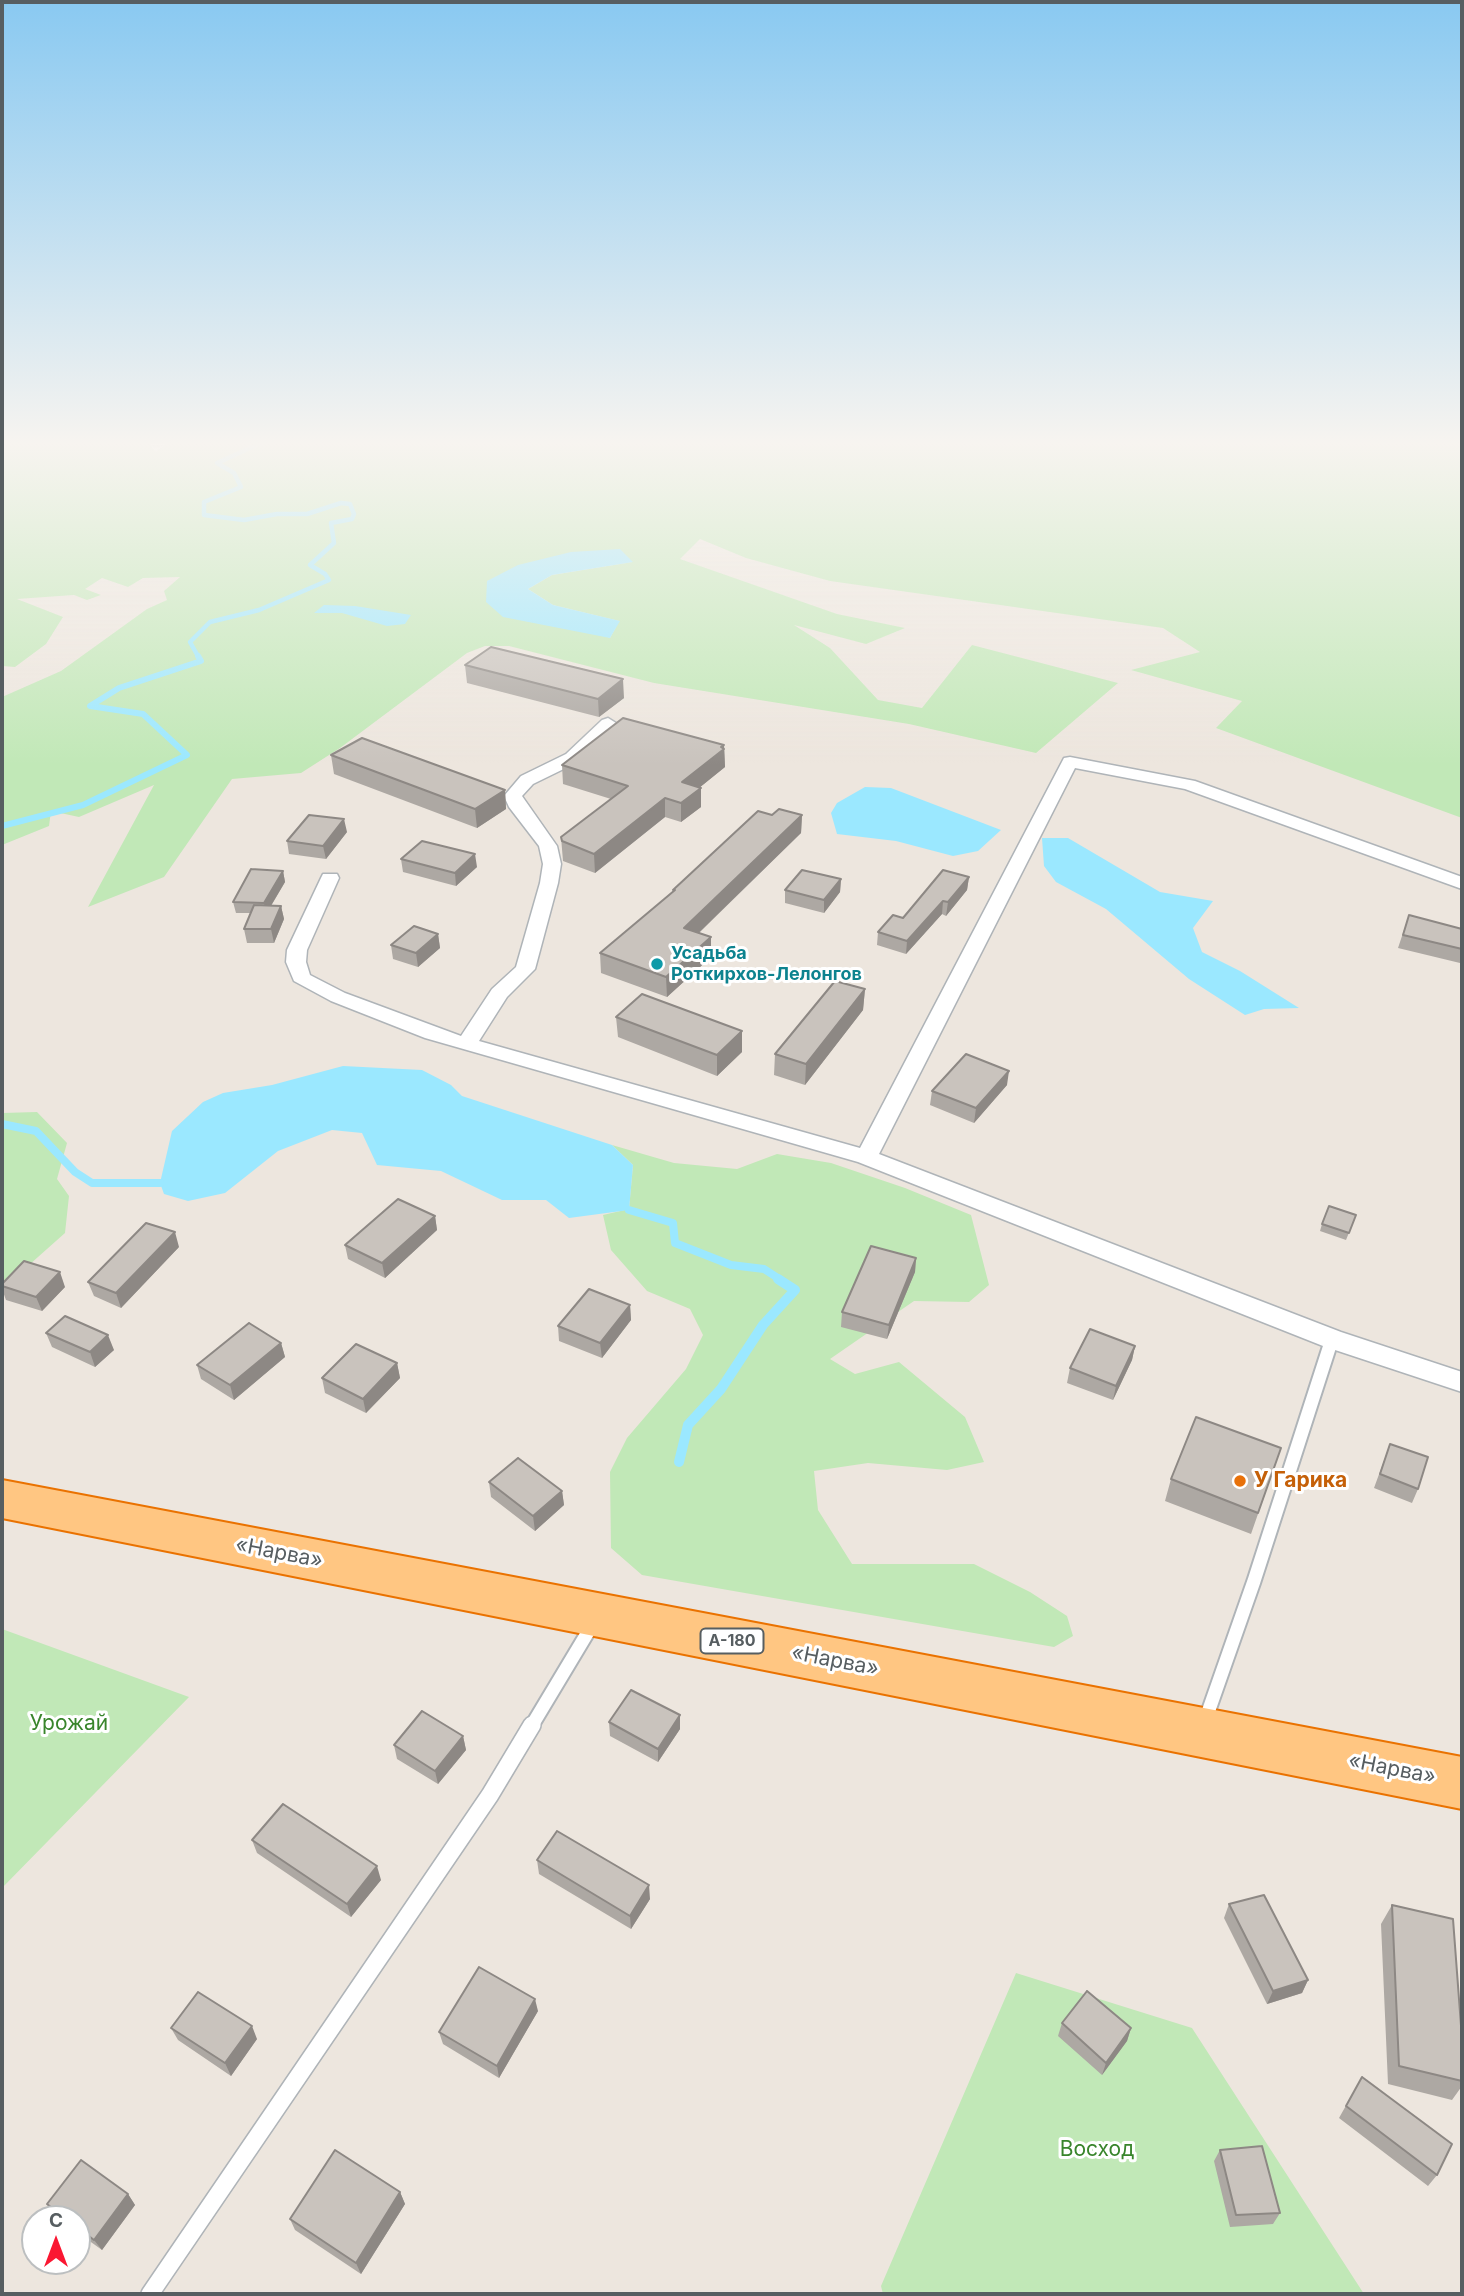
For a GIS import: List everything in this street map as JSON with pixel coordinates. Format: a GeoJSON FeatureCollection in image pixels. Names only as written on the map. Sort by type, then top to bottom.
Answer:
{"type":"FeatureCollection","features":[{"type":"Feature","properties":{"kind":"highway","name":"«Нарва»"},"geometry":{"type":"LineString","coordinates":[[2,1499],[1462,1783]]}},
{"type":"Feature","properties":{"kind":"street"},"geometry":{"type":"LineString","coordinates":[[466,1044],[499,993],[525,969],[549,883],[552,864],[548,846],[518,807],[513,796],[527,780],[572,758],[608,723]]}},
{"type":"Feature","properties":{"kind":"street"},"geometry":{"type":"LineString","coordinates":[[866,1157],[1070,762],[1189,786],[1462,883]]}},
{"type":"Feature","properties":{"kind":"street"},"geometry":{"type":"LineString","coordinates":[[330,878],[297,950],[296,962],[300,977],[338,997],[432,1034],[866,1157],[1332,1339],[1462,1382]]}},
{"type":"Feature","properties":{"kind":"lane"},"geometry":{"type":"LineString","coordinates":[[1202,1732],[1332,1339]]}},
{"type":"Feature","properties":{"kind":"lane"},"geometry":{"type":"LineString","coordinates":[[150,2294],[490,1795],[598,1615]]}},
{"type":"Feature","properties":{"kind":"green space"},"geometry":{"type":"Polygon","coordinates":[[[2,550],[689,550],[680,559],[837,614],[905,628],[866,644],[794,625],[830,648],[878,700],[922,708],[972,645],[1118,683],[1036,753],[909,724],[654,683],[509,646],[485,646],[467,653],[340,748],[301,773],[232,779],[164,877],[88,907],[154,785],[79,817],[51,811],[49,826],[2,845],[2,697],[61,671],[147,609],[167,600],[164,591],[180,577],[143,578],[128,587],[102,578],[85,589],[101,595],[87,600],[74,595],[17,599],[63,617],[46,644],[15,667],[2,666],[2,550]],[[632,562],[487,581],[610,638],[619,621],[553,605],[528,589],[552,575],[632,562]]]}},
{"type":"Feature","properties":{"kind":"green space"},"geometry":{"type":"Polygon","coordinates":[[[727,550],[1462,550],[1462,818],[1216,728],[1242,701],[1131,670],[1200,652],[1163,628],[830,581],[727,550]]]}},
{"type":"Feature","properties":{"kind":"green space"},"geometry":{"type":"Polygon","coordinates":[[[37,1112],[67,1143],[57,1179],[69,1196],[65,1233],[2,1289],[2,1113],[37,1112]]]}},
{"type":"Feature","properties":{"kind":"green space"},"geometry":{"type":"Polygon","coordinates":[[[612,1145],[674,1163],[737,1169],[777,1154],[831,1163],[905,1188],[971,1215],[989,1285],[969,1302],[914,1301],[830,1359],[855,1374],[899,1362],[965,1417],[984,1462],[947,1470],[868,1463],[814,1471],[818,1510],[852,1564],[974,1564],[1030,1592],[1067,1616],[1073,1636],[1054,1647],[642,1575],[611,1548],[610,1472],[627,1438],[686,1369],[703,1335],[690,1309],[647,1291],[611,1250],[603,1215],[629,1209],[633,1165],[612,1145]]]}},
{"type":"Feature","properties":{"kind":"green space","name":"Урожай"},"geometry":{"type":"Polygon","coordinates":[[[2,1629],[189,1697],[2,1888],[2,1629]]]}},
{"type":"Feature","properties":{"kind":"green space","name":"Восход"},"geometry":{"type":"Polygon","coordinates":[[[1016,1973],[1192,2028],[1364,2294],[883,2294],[881,2286],[1016,1973]]]}},
{"type":"Feature","properties":{"kind":"water"},"geometry":{"type":"Polygon","coordinates":[[[621,550],[633,562],[552,575],[528,589],[553,605],[620,621],[610,638],[503,617],[486,602],[487,581],[518,565],[571,552],[621,550]]]}},
{"type":"Feature","properties":{"kind":"water"},"geometry":{"type":"Polygon","coordinates":[[[324,605],[355,606],[411,615],[405,624],[387,626],[342,613],[314,613],[324,605]]]}},
{"type":"Feature","properties":{"kind":"water"},"geometry":{"type":"Polygon","coordinates":[[[865,787],[891,788],[1001,830],[978,851],[953,856],[896,841],[837,834],[831,813],[837,803],[865,787]]]}},
{"type":"Feature","properties":{"kind":"water"},"geometry":{"type":"Polygon","coordinates":[[[1042,838],[1068,838],[1160,892],[1213,901],[1193,928],[1202,952],[1240,971],[1299,1008],[1264,1009],[1245,1015],[1189,979],[1106,909],[1056,882],[1044,866],[1042,838]]]}},
{"type":"Feature","properties":{"kind":"water"},"geometry":{"type":"Polygon","coordinates":[[[343,1066],[422,1070],[451,1085],[462,1096],[612,1145],[633,1165],[629,1210],[569,1218],[546,1200],[502,1200],[441,1171],[377,1165],[362,1133],[332,1130],[278,1151],[225,1193],[188,1201],[164,1194],[160,1183],[172,1131],[203,1102],[223,1093],[272,1085],[343,1066]]]}},
{"type":"Feature","properties":{"kind":"building"},"geometry":{"type":"Polygon","coordinates":[[[491,647],[623,679],[598,699],[465,665],[491,647]]]}},
{"type":"Feature","properties":{"kind":"building"},"geometry":{"type":"Polygon","coordinates":[[[623,718],[724,745],[721,747],[724,749],[682,782],[701,788],[681,803],[665,798],[594,854],[562,841],[561,837],[628,786],[562,765],[623,718]]]}},
{"type":"Feature","properties":{"kind":"building"},"geometry":{"type":"Polygon","coordinates":[[[362,738],[505,790],[475,809],[331,755],[362,738]]]}},
{"type":"Feature","properties":{"kind":"building"},"geometry":{"type":"Polygon","coordinates":[[[779,809],[802,815],[684,928],[711,937],[666,977],[600,953],[675,890],[758,811],[772,815],[779,809]]]}},
{"type":"Feature","properties":{"kind":"building"},"geometry":{"type":"Polygon","coordinates":[[[309,815],[344,819],[323,846],[287,841],[309,815]]]}},
{"type":"Feature","properties":{"kind":"building"},"geometry":{"type":"Polygon","coordinates":[[[422,841],[475,854],[455,873],[401,859],[422,841]]]}},
{"type":"Feature","properties":{"kind":"building"},"geometry":{"type":"Polygon","coordinates":[[[251,869],[283,871],[264,903],[233,902],[251,869]]]}},
{"type":"Feature","properties":{"kind":"building"},"geometry":{"type":"Polygon","coordinates":[[[802,870],[841,879],[824,900],[785,890],[802,870]]]}},
{"type":"Feature","properties":{"kind":"building"},"geometry":{"type":"Polygon","coordinates":[[[943,870],[969,877],[948,902],[943,901],[907,941],[878,932],[893,915],[903,918],[943,870]]]}},
{"type":"Feature","properties":{"kind":"building"},"geometry":{"type":"Polygon","coordinates":[[[254,905],[281,906],[271,929],[244,929],[254,905]]]}},
{"type":"Feature","properties":{"kind":"building"},"geometry":{"type":"Polygon","coordinates":[[[1409,915],[1462,929],[1462,949],[1403,935],[1409,915]]]}},
{"type":"Feature","properties":{"kind":"building"},"geometry":{"type":"Polygon","coordinates":[[[414,926],[438,934],[416,953],[391,945],[414,926]]]}},
{"type":"Feature","properties":{"kind":"building"},"geometry":{"type":"Polygon","coordinates":[[[835,981],[865,989],[806,1064],[775,1054],[835,981]]]}},
{"type":"Feature","properties":{"kind":"building"},"geometry":{"type":"Polygon","coordinates":[[[642,994],[742,1031],[717,1055],[616,1017],[642,994]]]}},
{"type":"Feature","properties":{"kind":"building"},"geometry":{"type":"Polygon","coordinates":[[[966,1054],[1009,1071],[976,1108],[932,1091],[966,1054]]]}},
{"type":"Feature","properties":{"kind":"building"},"geometry":{"type":"Polygon","coordinates":[[[398,1199],[435,1216],[382,1263],[345,1245],[398,1199]]]}},
{"type":"Feature","properties":{"kind":"building"},"geometry":{"type":"Polygon","coordinates":[[[1329,1206],[1356,1215],[1349,1233],[1322,1224],[1329,1206]]]}},
{"type":"Feature","properties":{"kind":"building"},"geometry":{"type":"Polygon","coordinates":[[[146,1223],[175,1232],[116,1293],[88,1282],[146,1223]]]}},
{"type":"Feature","properties":{"kind":"building"},"geometry":{"type":"Polygon","coordinates":[[[871,1246],[916,1258],[889,1325],[842,1312],[871,1246]]]}},
{"type":"Feature","properties":{"kind":"building"},"geometry":{"type":"Polygon","coordinates":[[[24,1261],[60,1272],[36,1297],[2,1286],[24,1261]]]}},
{"type":"Feature","properties":{"kind":"building"},"geometry":{"type":"Polygon","coordinates":[[[589,1289],[630,1305],[600,1343],[558,1326],[589,1289]]]}},
{"type":"Feature","properties":{"kind":"building"},"geometry":{"type":"Polygon","coordinates":[[[65,1316],[108,1335],[90,1352],[46,1333],[65,1316]]]}},
{"type":"Feature","properties":{"kind":"building"},"geometry":{"type":"Polygon","coordinates":[[[249,1323],[281,1343],[230,1385],[197,1365],[249,1323]]]}},
{"type":"Feature","properties":{"kind":"building"},"geometry":{"type":"Polygon","coordinates":[[[1090,1329],[1135,1346],[1116,1386],[1070,1368],[1090,1329]]]}},
{"type":"Feature","properties":{"kind":"building"},"geometry":{"type":"Polygon","coordinates":[[[356,1344],[397,1363],[363,1399],[322,1378],[356,1344]]]}},
{"type":"Feature","properties":{"kind":"building"},"geometry":{"type":"Polygon","coordinates":[[[1196,1417],[1281,1448],[1258,1513],[1171,1479],[1196,1417]]]}},
{"type":"Feature","properties":{"kind":"building"},"geometry":{"type":"Polygon","coordinates":[[[1390,1444],[1428,1457],[1418,1489],[1380,1474],[1390,1444]]]}},
{"type":"Feature","properties":{"kind":"building"},"geometry":{"type":"Polygon","coordinates":[[[518,1458],[562,1491],[533,1516],[489,1482],[518,1458]]]}},
{"type":"Feature","properties":{"kind":"building"},"geometry":{"type":"Polygon","coordinates":[[[631,1690],[680,1715],[658,1749],[609,1722],[631,1690]]]}},
{"type":"Feature","properties":{"kind":"building"},"geometry":{"type":"Polygon","coordinates":[[[422,1711],[463,1736],[435,1771],[394,1745],[422,1711]]]}},
{"type":"Feature","properties":{"kind":"building"},"geometry":{"type":"Polygon","coordinates":[[[283,1804],[377,1866],[347,1904],[252,1840],[283,1804]]]}},
{"type":"Feature","properties":{"kind":"building"},"geometry":{"type":"Polygon","coordinates":[[[557,1831],[649,1885],[630,1916],[537,1860],[557,1831]]]}},
{"type":"Feature","properties":{"kind":"building"},"geometry":{"type":"Polygon","coordinates":[[[1264,1895],[1308,1980],[1273,1991],[1229,1904],[1264,1895]]]}},
{"type":"Feature","properties":{"kind":"building"},"geometry":{"type":"Polygon","coordinates":[[[1392,1905],[1453,1919],[1462,2039],[1462,2081],[1399,2066],[1392,1905]]]}},
{"type":"Feature","properties":{"kind":"building"},"geometry":{"type":"Polygon","coordinates":[[[479,1967],[535,1999],[497,2066],[439,2032],[479,1967]]]}},
{"type":"Feature","properties":{"kind":"building"},"geometry":{"type":"Polygon","coordinates":[[[1087,1991],[1131,2028],[1106,2063],[1062,2023],[1087,1991]]]}},
{"type":"Feature","properties":{"kind":"building"},"geometry":{"type":"Polygon","coordinates":[[[198,1992],[252,2026],[225,2063],[171,2028],[198,1992]]]}},
{"type":"Feature","properties":{"kind":"building"},"geometry":{"type":"Polygon","coordinates":[[[1362,2077],[1452,2144],[1437,2175],[1346,2106],[1362,2077]]]}},
{"type":"Feature","properties":{"kind":"building"},"geometry":{"type":"Polygon","coordinates":[[[1262,2146],[1280,2213],[1236,2215],[1220,2150],[1262,2146]]]}},
{"type":"Feature","properties":{"kind":"building"},"geometry":{"type":"Polygon","coordinates":[[[335,2150],[400,2192],[356,2263],[290,2219],[335,2150]]]}},
{"type":"Feature","properties":{"kind":"building"},"geometry":{"type":"Polygon","coordinates":[[[81,2160],[128,2194],[94,2240],[91,2238],[91,2205],[47,2204],[81,2160]]]}},
{"type":"Feature","properties":{"kind":"waterway"},"geometry":{"type":"LineString","coordinates":[[199,658],[190,642],[210,622],[259,610],[329,580],[325,574],[310,565],[326,550]]}},
{"type":"Feature","properties":{"kind":"waterway"},"geometry":{"type":"LineString","coordinates":[[2,826],[83,805],[187,755],[143,714],[90,706],[119,688],[201,661],[198,656]]}},
{"type":"Feature","properties":{"kind":"waterway"},"geometry":{"type":"LineString","coordinates":[[2,1124],[36,1131],[75,1172],[92,1183],[160,1183]]}},
{"type":"Feature","properties":{"kind":"waterway"},"geometry":{"type":"LineString","coordinates":[[629,1210],[673,1223],[675,1243],[731,1265],[764,1269],[781,1280]]}},
{"type":"Feature","properties":{"kind":"waterway"},"geometry":{"type":"LineString","coordinates":[[679,1462],[688,1425],[721,1389],[763,1325],[795,1290],[778,1279]]}},
{"type":"Feature","properties":{"kind":"place","name":"Усадьба Роткирхов-Лелонгов"},"geometry":{"type":"Point","coordinates":[657,964]}},
{"type":"Feature","properties":{"kind":"place","name":"У Гарика"},"geometry":{"type":"Point","coordinates":[1240,1481]}}]}
